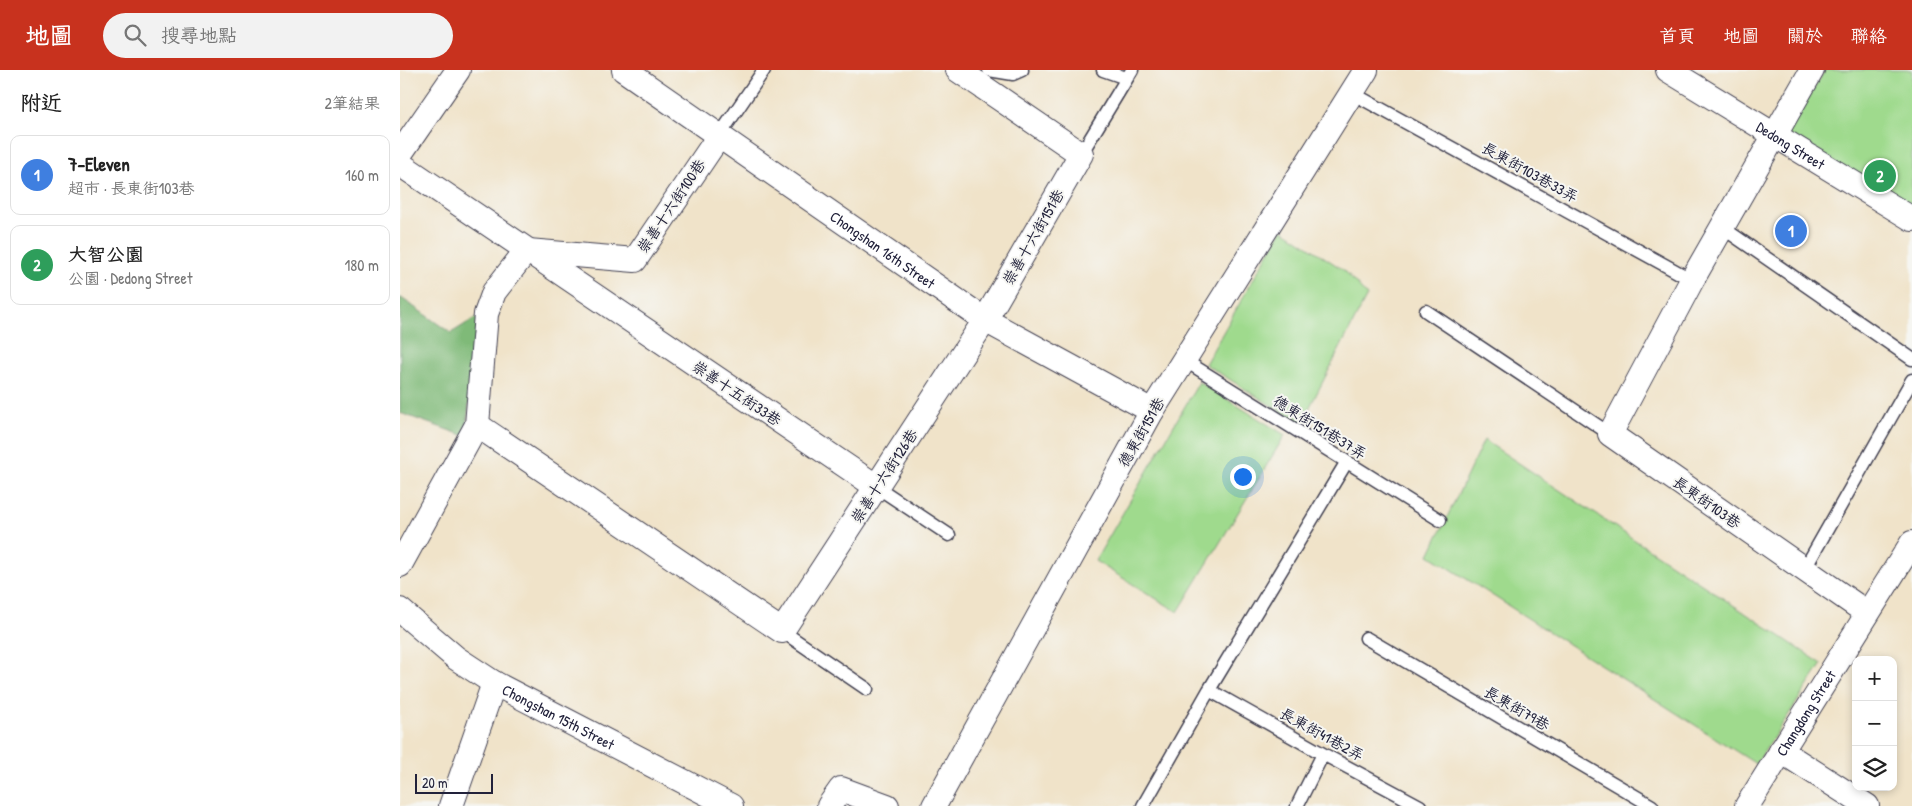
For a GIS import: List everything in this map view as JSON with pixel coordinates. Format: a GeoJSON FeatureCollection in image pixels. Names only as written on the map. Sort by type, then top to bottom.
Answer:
{"type":"FeatureCollection","features":[{"type":"Feature","properties":{"kind":"street"},"geometry":{"type":"LineString","coordinates":[[400,154],[458,70]]}},
{"type":"Feature","properties":{"kind":"street","name":"Chongshan 16th Street"},"geometry":{"type":"LineString","coordinates":[[624,70],[985,320],[1152,411]]}},
{"type":"Feature","properties":{"kind":"street"},"geometry":{"type":"LineString","coordinates":[[958,70],[1081,154]]}},
{"type":"Feature","properties":{"kind":"street","name":"德東街151巷"},"geometry":{"type":"LineString","coordinates":[[934,806],[1152,411],[1366,70]]}},
{"type":"Feature","properties":{"kind":"street","name":"Dedong Street"},"geometry":{"type":"LineString","coordinates":[[1668,70],[1912,219]]}},
{"type":"Feature","properties":{"kind":"street"},"geometry":{"type":"LineString","coordinates":[[1610,434],[1692,280],[1812,70]]}},
{"type":"Feature","properties":{"kind":"street","name":"崇善十六街100巷"},"geometry":{"type":"LineString","coordinates":[[526,251],[634,260],[719,136]]}},
{"type":"Feature","properties":{"kind":"street","name":"崇善十六街151巷"},"geometry":{"type":"LineString","coordinates":[[985,320],[1081,154]]}},
{"type":"Feature","properties":{"kind":"street","name":"崇善十五街33巷"},"geometry":{"type":"LineString","coordinates":[[400,164],[877,487]]}},
{"type":"Feature","properties":{"kind":"street"},"geometry":{"type":"LineString","coordinates":[[400,565],[477,424],[486,314],[494,292],[526,251]]}},
{"type":"Feature","properties":{"kind":"street","name":"崇善十六街126巷"},"geometry":{"type":"LineString","coordinates":[[782,631],[985,320]]}},
{"type":"Feature","properties":{"kind":"street"},"geometry":{"type":"LineString","coordinates":[[477,424],[782,631]]}},
{"type":"Feature","properties":{"kind":"street","name":"長東街103巷"},"geometry":{"type":"LineString","coordinates":[[1610,434],[1867,613]]}},
{"type":"Feature","properties":{"kind":"street","name":"Changdong Street"},"geometry":{"type":"LineString","coordinates":[[1747,806],[1867,613],[1905,571],[1912,543]]}},
{"type":"Feature","properties":{"kind":"street","name":"Chongshan 15th Street"},"geometry":{"type":"LineString","coordinates":[[400,610],[456,658],[494,683],[731,806]]}},
{"type":"Feature","properties":{"kind":"street"},"geometry":{"type":"LineString","coordinates":[[451,806],[494,683]]}},
{"type":"Feature","properties":{"kind":"street"},"geometry":{"type":"LineString","coordinates":[[1781,751],[1868,806]]}},
{"type":"Feature","properties":{"kind":"street"},"geometry":{"type":"LineString","coordinates":[[829,806],[841,789],[886,806]]}},
{"type":"Feature","properties":{"kind":"lane"},"geometry":{"type":"LineString","coordinates":[[719,136],[764,70]]}},
{"type":"Feature","properties":{"kind":"lane"},"geometry":{"type":"LineString","coordinates":[[990,70],[1013,74],[1022,70]]}},
{"type":"Feature","properties":{"kind":"lane"},"geometry":{"type":"LineString","coordinates":[[1081,154],[1129,74],[1103,70]]}},
{"type":"Feature","properties":{"kind":"lane","name":"長東街103巷33弄"},"geometry":{"type":"LineString","coordinates":[[1352,93],[1692,280]]}},
{"type":"Feature","properties":{"kind":"lane"},"geometry":{"type":"LineString","coordinates":[[1722,228],[1912,359]]}},
{"type":"Feature","properties":{"kind":"lane","name":"長東街103巷"},"geometry":{"type":"LineString","coordinates":[[1426,311],[1610,434]]}},
{"type":"Feature","properties":{"kind":"lane","name":"德東街151巷37弄"},"geometry":{"type":"LineString","coordinates":[[1184,360],[1440,520]]}},
{"type":"Feature","properties":{"kind":"lane"},"geometry":{"type":"LineString","coordinates":[[1804,570],[1912,380]]}},
{"type":"Feature","properties":{"kind":"lane"},"geometry":{"type":"LineString","coordinates":[[1143,806],[1209,690],[1346,463]]}},
{"type":"Feature","properties":{"kind":"lane","name":"崇善十五街33巷"},"geometry":{"type":"LineString","coordinates":[[877,487],[949,535]]}},
{"type":"Feature","properties":{"kind":"lane"},"geometry":{"type":"LineString","coordinates":[[782,631],[867,689]]}},
{"type":"Feature","properties":{"kind":"lane","name":"長東街79巷"},"geometry":{"type":"LineString","coordinates":[[1366,638],[1652,806]]}},
{"type":"Feature","properties":{"kind":"lane","name":"長東街41巷2弄"},"geometry":{"type":"LineString","coordinates":[[1209,690],[1420,806]]}},
{"type":"Feature","properties":{"kind":"lane"},"geometry":{"type":"LineString","coordinates":[[1297,806],[1323,754]]}},
{"type":"Feature","properties":{"kind":"green space"},"geometry":{"type":"Polygon","coordinates":[[[1825,70],[1912,70],[1912,214],[1784,138],[1825,70]]]}},
{"type":"Feature","properties":{"kind":"green space"},"geometry":{"type":"Polygon","coordinates":[[[1282,229],[1345,271],[1367,296],[1301,424],[1205,364],[1282,229]]]}},
{"type":"Feature","properties":{"kind":"green space"},"geometry":{"type":"Polygon","coordinates":[[[400,297],[451,333],[480,315],[465,436],[400,413],[400,297]]]}},
{"type":"Feature","properties":{"kind":"green space"},"geometry":{"type":"Polygon","coordinates":[[[1199,382],[1285,435],[1178,612],[1095,561],[1199,382]]]}},
{"type":"Feature","properties":{"kind":"green space"},"geometry":{"type":"Polygon","coordinates":[[[1484,440],[1822,664],[1756,764],[1429,555],[1484,440]]]}},
{"type":"Feature","properties":{"kind":"place","name":"大智公園"},"geometry":{"type":"Point","coordinates":[1880,176]}},
{"type":"Feature","properties":{"kind":"place","name":"7-Eleven"},"geometry":{"type":"Point","coordinates":[1791,231]}}]}
